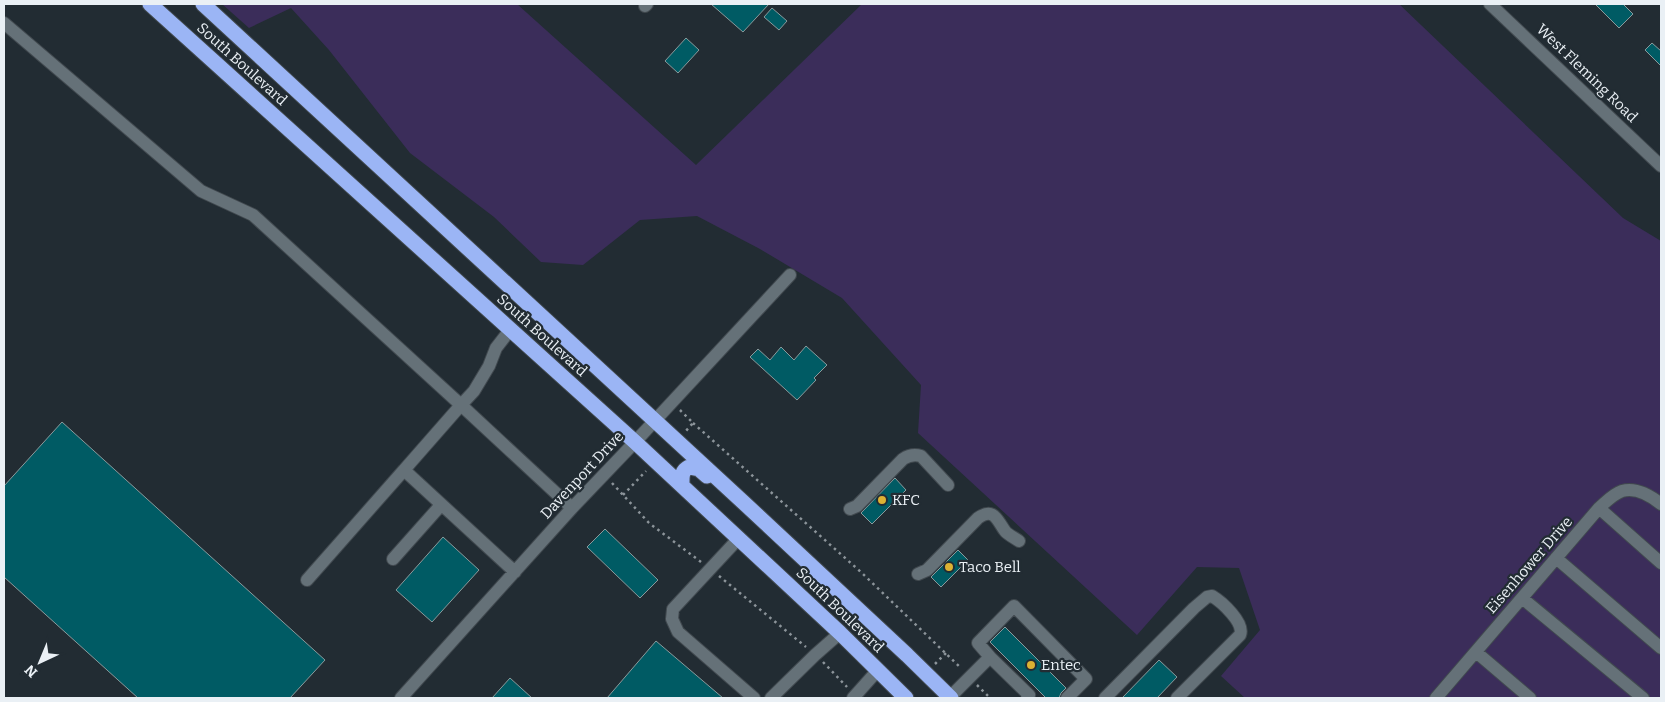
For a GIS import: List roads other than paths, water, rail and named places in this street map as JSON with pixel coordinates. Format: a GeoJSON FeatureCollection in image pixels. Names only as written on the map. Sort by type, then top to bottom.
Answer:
{"type":"FeatureCollection","features":[{"type":"Feature","properties":{"kind":"highway","name":"South Boulevard"},"geometry":{"type":"LineString","coordinates":[[150,4],[636,442],[840,633],[906,698]]}},
{"type":"Feature","properties":{"kind":"highway","name":"South Boulevard"},"geometry":{"type":"LineString","coordinates":[[203,4],[743,502],[950,698]]}},
{"type":"Feature","properties":{"kind":"highway"},"geometry":{"type":"LineString","coordinates":[[682,485],[684,469],[689,467],[698,469],[743,502]]}},
{"type":"Feature","properties":{"kind":"street","name":"West Fleming Road"},"geometry":{"type":"LineString","coordinates":[[1490,4],[1661,166]]}},
{"type":"Feature","properties":{"kind":"street"},"geometry":{"type":"LineString","coordinates":[[4,23],[201,191],[253,214],[572,508]]}},
{"type":"Feature","properties":{"kind":"street","name":"Davenport Drive"},"geometry":{"type":"LineString","coordinates":[[401,698],[572,508],[636,442],[790,275]]}},
{"type":"Feature","properties":{"kind":"street"},"geometry":{"type":"LineString","coordinates":[[307,580],[474,391],[489,366],[496,348],[510,330]]}},
{"type":"Feature","properties":{"kind":"street"},"geometry":{"type":"LineString","coordinates":[[850,510],[857,506],[909,455],[916,454],[921,456],[948,485]]}},
{"type":"Feature","properties":{"kind":"street"},"geometry":{"type":"LineString","coordinates":[[404,470],[515,572]]}},
{"type":"Feature","properties":{"kind":"street","name":"Eisenhower Drive"},"geometry":{"type":"LineString","coordinates":[[1440,697],[1599,508],[1622,491],[1638,491],[1651,496],[1661,504]]}},
{"type":"Feature","properties":{"kind":"street"},"geometry":{"type":"LineString","coordinates":[[393,558],[442,505]]}},
{"type":"Feature","properties":{"kind":"street"},"geometry":{"type":"LineString","coordinates":[[1599,508],[1661,563]]}},
{"type":"Feature","properties":{"kind":"street"},"geometry":{"type":"LineString","coordinates":[[918,574],[927,570],[983,514],[989,513],[996,517],[1002,523],[1006,532],[1019,541]]}},
{"type":"Feature","properties":{"kind":"street"},"geometry":{"type":"LineString","coordinates":[[739,538],[673,609],[672,619],[678,632],[754,698]]}},
{"type":"Feature","properties":{"kind":"street"},"geometry":{"type":"LineString","coordinates":[[1556,558],[1661,648]]}},
{"type":"Feature","properties":{"kind":"street"},"geometry":{"type":"LineString","coordinates":[[1105,698],[1194,608],[1207,597],[1212,596],[1218,599],[1240,623],[1242,630],[1240,635],[1177,698]]}},
{"type":"Feature","properties":{"kind":"street"},"geometry":{"type":"LineString","coordinates":[[1522,598],[1643,698]]}},
{"type":"Feature","properties":{"kind":"street"},"geometry":{"type":"LineString","coordinates":[[1030,697],[978,644],[1014,606],[1086,679],[1067,698]]}},
{"type":"Feature","properties":{"kind":"street"},"geometry":{"type":"LineString","coordinates":[[771,698],[840,633]]}},
{"type":"Feature","properties":{"kind":"street"},"geometry":{"type":"LineString","coordinates":[[1476,652],[1530,698]]}},
{"type":"Feature","properties":{"kind":"street"},"geometry":{"type":"LineString","coordinates":[[950,698],[990,657]]}},
{"type":"Feature","properties":{"kind":"street"},"geometry":{"type":"LineString","coordinates":[[854,697],[878,670]]}},
{"type":"Feature","properties":{"kind":"place","name":"KFC"},"geometry":{"type":"Point","coordinates":[882,500]}},
{"type":"Feature","properties":{"kind":"place","name":"Taco Bell"},"geometry":{"type":"Point","coordinates":[949,567]}},
{"type":"Feature","properties":{"kind":"place","name":"Entec"},"geometry":{"type":"Point","coordinates":[1031,665]}}]}
